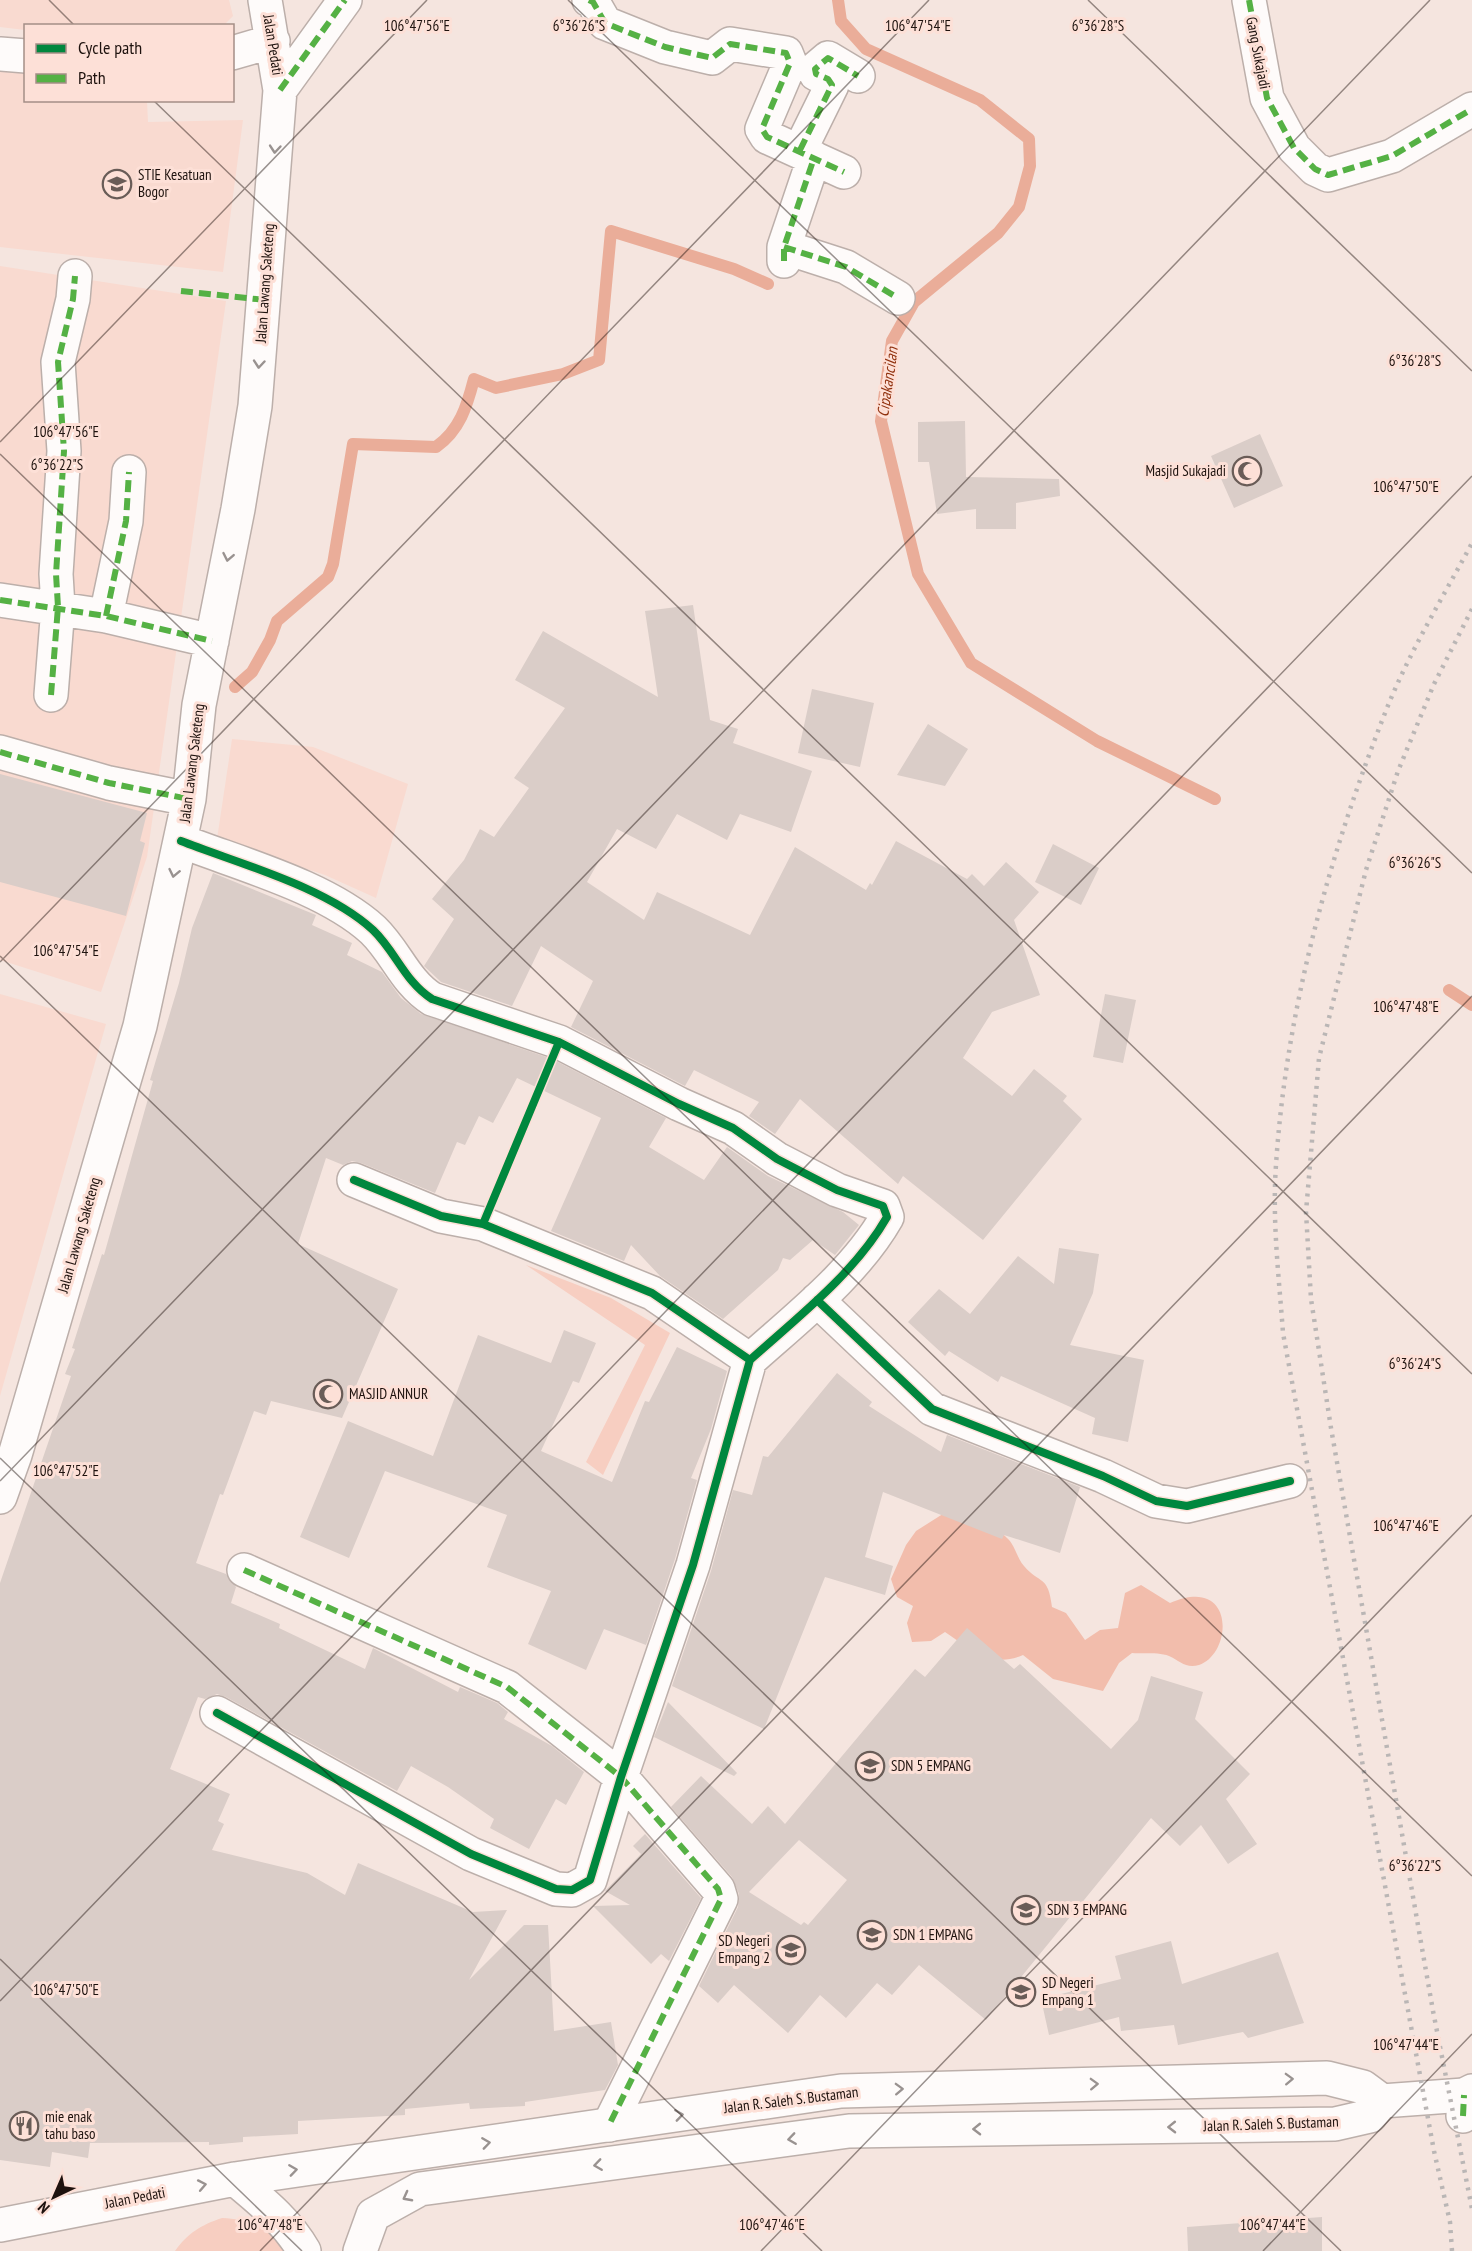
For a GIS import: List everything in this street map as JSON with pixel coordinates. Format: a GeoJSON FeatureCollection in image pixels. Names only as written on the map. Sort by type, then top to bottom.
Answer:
{"type":"FeatureCollection","features":[{"type":"Feature","properties":{"kind":"street","name":"Jalan Pedati"},"geometry":{"type":"LineString","coordinates":[[265,0],[280,90]]}},
{"type":"Feature","properties":{"kind":"street"},"geometry":{"type":"LineString","coordinates":[[280,90],[345,0]]}},
{"type":"Feature","properties":{"kind":"street"},"geometry":{"type":"LineString","coordinates":[[589,0],[593,2],[605,23],[665,46],[712,58],[730,44],[786,53],[790,63],[762,129],[767,137],[844,172]]}},
{"type":"Feature","properties":{"kind":"street","name":"Gang Sukajadi"},"geometry":{"type":"LineString","coordinates":[[1249,0],[1267,98],[1294,148],[1315,169],[1328,175],[1392,156],[1472,109]]}},
{"type":"Feature","properties":{"kind":"street"},"geometry":{"type":"LineString","coordinates":[[234,52],[273,41]]}},
{"type":"Feature","properties":{"kind":"street"},"geometry":{"type":"LineString","coordinates":[[0,54],[24,56]]}},
{"type":"Feature","properties":{"kind":"street"},"geometry":{"type":"LineString","coordinates":[[858,76],[828,58],[815,69],[816,74],[828,79],[832,85],[807,154],[784,254],[846,267],[898,298]]}},
{"type":"Feature","properties":{"kind":"street","name":"Jalan Lawang Saketeng"},"geometry":{"type":"LineString","coordinates":[[0,1497],[8,1452],[140,1026],[181,841],[189,799],[199,705],[255,405],[280,90]]}},
{"type":"Feature","properties":{"kind":"street"},"geometry":{"type":"LineString","coordinates":[[51,695],[58,607],[56,574],[64,451],[58,362],[73,299],[75,276]]}},
{"type":"Feature","properties":{"kind":"street"},"geometry":{"type":"LineString","coordinates":[[106,616],[126,521],[129,472]]}},
{"type":"Feature","properties":{"kind":"street"},"geometry":{"type":"LineString","coordinates":[[0,600],[106,616],[212,641]]}},
{"type":"Feature","properties":{"kind":"street"},"geometry":{"type":"LineString","coordinates":[[0,752],[109,783],[189,799]]}},
{"type":"Feature","properties":{"kind":"street"},"geometry":{"type":"LineString","coordinates":[[181,841],[327,898],[372,930],[417,990],[432,999],[559,1042],[679,1104],[733,1128],[777,1159],[837,1190],[883,1206],[887,1217],[873,1242],[817,1300],[750,1360],[693,1565],[621,1778],[590,1880],[572,1890],[556,1889],[471,1854],[217,1713]]}},
{"type":"Feature","properties":{"kind":"street"},"geometry":{"type":"LineString","coordinates":[[354,1180],[441,1216],[483,1224],[652,1293],[750,1360]]}},
{"type":"Feature","properties":{"kind":"street"},"geometry":{"type":"LineString","coordinates":[[817,1300],[932,1409],[1103,1476],[1156,1501],[1187,1506],[1290,1482]]}},
{"type":"Feature","properties":{"kind":"street"},"geometry":{"type":"LineString","coordinates":[[244,1570],[507,1687],[621,1778],[718,1889],[721,1899],[609,2125]]}},
{"type":"Feature","properties":{"kind":"street","name":"Jalan R. Saleh S. Bustaman"},"geometry":{"type":"LineString","coordinates":[[235,2179],[841,2091],[1327,2078],[1363,2087],[1382,2101],[1370,2116],[1335,2124],[849,2131],[420,2189],[373,2215],[360,2251]]}},
{"type":"Feature","properties":{"kind":"street"},"geometry":{"type":"LineString","coordinates":[[1382,2101],[1466,2101]]}},
{"type":"Feature","properties":{"kind":"street","name":"Jalan Pedati"},"geometry":{"type":"LineString","coordinates":[[0,2225],[235,2179]]}},
{"type":"Feature","properties":{"kind":"street"},"geometry":{"type":"LineString","coordinates":[[235,2179],[281,2220],[293,2233],[304,2251]]}},
{"type":"Feature","properties":{"kind":"shaded area"},"geometry":{"type":"Polygon","coordinates":[[[0,0],[229,0],[233,16],[225,24],[24,24],[24,30],[0,27],[0,0]]]}},
{"type":"Feature","properties":{"kind":"shaded area","name":"STIE Kesatuan Bogor"},"geometry":{"type":"Polygon","coordinates":[[[0,64],[24,66],[24,102],[147,102],[148,122],[243,120],[223,272],[0,247],[0,64]]]}},
{"type":"Feature","properties":{"kind":"shaded area"},"geometry":{"type":"Polygon","coordinates":[[[0,266],[226,301],[147,857],[101,992],[0,960],[0,266]]]}},
{"type":"Feature","properties":{"kind":"shaded area"},"geometry":{"type":"Polygon","coordinates":[[[232,739],[313,747],[408,784],[376,898],[325,875],[217,839],[232,739]]]}},
{"type":"Feature","properties":{"kind":"shaded area"},"geometry":{"type":"Polygon","coordinates":[[[0,994],[106,1024],[0,1396],[0,994]]]}},
{"type":"Feature","properties":{"kind":"shaded area"},"geometry":{"type":"Polygon","coordinates":[[[526,1265],[611,1298],[670,1333],[603,1475],[586,1462],[645,1345],[526,1265]]]}},
{"type":"Feature","properties":{"kind":"shaded area"},"geometry":{"type":"Polygon","coordinates":[[[946,1512],[987,1525],[1007,1538],[1024,1566],[1046,1585],[1052,1607],[1066,1613],[1085,1640],[1100,1630],[1118,1628],[1125,1593],[1141,1585],[1170,1603],[1192,1597],[1207,1599],[1217,1607],[1222,1619],[1222,1633],[1218,1647],[1210,1658],[1194,1666],[1165,1655],[1132,1653],[1119,1663],[1103,1691],[1053,1679],[1023,1655],[1001,1660],[982,1655],[945,1632],[931,1641],[912,1642],[907,1623],[913,1606],[897,1597],[891,1579],[906,1545],[916,1531],[946,1512]]]}},
{"type":"Feature","properties":{"kind":"shaded area"},"geometry":{"type":"Polygon","coordinates":[[[222,2218],[242,2220],[267,2230],[286,2251],[175,2251],[196,2230],[222,2218]]]}},
{"type":"Feature","properties":{"kind":"building"},"geometry":{"type":"Polygon","coordinates":[[[965,421],[966,477],[1059,479],[1060,496],[1016,503],[1016,529],[976,529],[976,509],[937,514],[929,462],[918,462],[918,422],[965,421]]]}},
{"type":"Feature","properties":{"kind":"building","name":"Masjid Sukajadi"},"geometry":{"type":"Polygon","coordinates":[[[1260,434],[1283,486],[1234,508],[1211,456],[1260,434]]]}},
{"type":"Feature","properties":{"kind":"building"},"geometry":{"type":"Polygon","coordinates":[[[693,605],[710,720],[738,729],[733,743],[812,771],[791,832],[740,814],[727,840],[677,814],[656,849],[617,829],[587,882],[644,920],[657,892],[750,935],[795,847],[866,890],[870,883],[872,885],[896,841],[967,879],[972,874],[984,886],[1006,862],[1039,892],[1014,920],[1040,995],[992,1012],[963,1058],[1012,1096],[1034,1069],[1067,1096],[1063,1101],[1082,1119],[983,1240],[903,1176],[898,1184],[800,1099],[775,1134],[749,1116],[759,1102],[694,1070],[685,1086],[571,1027],[593,981],[541,946],[512,1006],[441,982],[424,966],[454,919],[432,899],[464,860],[480,829],[494,837],[529,788],[514,778],[565,708],[515,680],[543,631],[658,697],[645,611],[693,605]]]}},
{"type":"Feature","properties":{"kind":"building"},"geometry":{"type":"Polygon","coordinates":[[[812,689],[874,703],[860,767],[798,753],[812,689]]]}},
{"type":"Feature","properties":{"kind":"building"},"geometry":{"type":"Polygon","coordinates":[[[928,724],[968,749],[945,786],[897,775],[928,724]]]}},
{"type":"Feature","properties":{"kind":"building"},"geometry":{"type":"Polygon","coordinates":[[[0,774],[147,813],[140,841],[145,843],[126,916],[0,882],[0,774]]]}},
{"type":"Feature","properties":{"kind":"building"},"geometry":{"type":"Polygon","coordinates":[[[1053,844],[1099,868],[1081,905],[1035,882],[1053,844]]]}},
{"type":"Feature","properties":{"kind":"building"},"geometry":{"type":"Polygon","coordinates":[[[213,873],[316,915],[312,925],[352,943],[347,955],[382,972],[401,998],[421,1014],[552,1059],[666,1118],[649,1147],[704,1180],[727,1147],[768,1176],[843,1212],[859,1225],[835,1255],[813,1240],[790,1260],[783,1258],[778,1270],[723,1319],[660,1276],[631,1245],[624,1261],[551,1231],[601,1118],[517,1078],[493,1123],[479,1116],[465,1145],[457,1142],[435,1193],[361,1163],[352,1161],[343,1165],[326,1158],[298,1244],[398,1289],[342,1418],[271,1401],[266,1415],[254,1411],[223,1495],[220,1494],[196,1563],[226,1574],[236,1587],[231,1603],[280,1624],[279,1628],[365,1669],[373,1648],[458,1692],[460,1687],[497,1703],[508,1712],[504,1719],[552,1746],[584,1772],[566,1805],[556,1799],[529,1849],[490,1828],[494,1819],[448,1787],[411,1766],[397,1791],[217,1694],[205,1699],[198,1697],[170,1769],[230,1794],[218,1821],[224,1824],[212,1850],[307,1873],[345,1895],[358,1863],[473,1912],[507,1910],[469,1980],[524,1925],[548,1925],[554,2031],[611,2022],[618,2065],[605,2090],[525,2102],[525,2106],[470,2109],[469,2103],[405,2109],[405,2115],[298,2121],[298,2134],[243,2137],[243,2142],[209,2145],[209,2142],[90,2143],[88,2158],[52,2152],[50,2167],[0,2160],[0,1583],[71,1376],[65,1374],[75,1349],[72,1348],[102,1254],[104,1255],[153,1081],[150,1080],[179,983],[192,928],[213,873]]]}},
{"type":"Feature","properties":{"kind":"building"},"geometry":{"type":"Polygon","coordinates":[[[1105,994],[1136,1000],[1123,1063],[1093,1057],[1105,994]]]}},
{"type":"Feature","properties":{"kind":"building"},"geometry":{"type":"Polygon","coordinates":[[[1059,1248],[1099,1254],[1093,1293],[1070,1345],[1144,1360],[1128,1442],[1092,1434],[1095,1418],[1001,1376],[998,1382],[949,1351],[945,1356],[908,1322],[939,1289],[970,1314],[1018,1256],[1054,1284],[1059,1248]]]}},
{"type":"Feature","properties":{"kind":"building"},"geometry":{"type":"Polygon","coordinates":[[[564,1330],[596,1343],[579,1383],[573,1381],[541,1451],[612,1482],[645,1401],[649,1402],[677,1347],[727,1371],[711,1429],[691,1478],[697,1480],[675,1559],[646,1645],[604,1629],[586,1670],[528,1644],[551,1591],[487,1567],[507,1515],[385,1471],[349,1558],[300,1537],[348,1421],[433,1456],[478,1335],[551,1363],[564,1330]]]}},
{"type":"Feature","properties":{"kind":"building"},"geometry":{"type":"Polygon","coordinates":[[[837,1373],[872,1402],[869,1406],[941,1452],[947,1435],[1080,1487],[1060,1553],[1004,1535],[1002,1539],[883,1492],[865,1557],[893,1566],[885,1595],[825,1577],[764,1729],[672,1686],[711,1571],[733,1490],[752,1495],[763,1456],[768,1457],[837,1373]]]}},
{"type":"Feature","properties":{"kind":"building"},"geometry":{"type":"Polygon","coordinates":[[[967,1628],[1014,1669],[1020,1664],[1111,1749],[1138,1720],[1151,1676],[1203,1692],[1195,1719],[1250,1774],[1226,1799],[1257,1844],[1228,1864],[1201,1825],[1180,1846],[1151,1818],[986,2020],[919,1965],[892,1995],[877,1983],[846,2018],[820,1995],[788,2033],[734,1985],[718,2003],[699,1986],[738,1907],[739,1894],[732,1877],[671,1807],[701,1776],[752,1824],[768,1806],[785,1824],[915,1669],[925,1677],[967,1628]],[[799,1840],[749,1892],[801,1925],[804,1922],[808,1925],[847,1880],[799,1840]]]}},
{"type":"Feature","properties":{"kind":"building"},"geometry":{"type":"Polygon","coordinates":[[[668,1702],[737,1773],[734,1776],[654,1737],[668,1702]]]}},
{"type":"Feature","properties":{"kind":"building"},"geometry":{"type":"Polygon","coordinates":[[[645,1834],[701,1898],[669,1961],[661,1954],[651,1964],[593,1906],[630,1905],[605,1891],[641,1854],[633,1846],[645,1834]]]}},
{"type":"Feature","properties":{"kind":"building"},"geometry":{"type":"Polygon","coordinates":[[[1171,1941],[1182,1984],[1278,1952],[1304,2023],[1248,2038],[1243,2032],[1178,2045],[1174,2025],[1121,2031],[1119,2017],[1049,2035],[1041,1999],[1121,1979],[1115,1956],[1171,1941]]]}},
{"type":"Feature","properties":{"kind":"building"},"geometry":{"type":"Polygon","coordinates":[[[1322,2217],[1322,2251],[1188,2251],[1187,2227],[1322,2217]]]}},
{"type":"Feature","properties":{"kind":"waterway","name":"Cipakancilan"},"geometry":{"type":"LineString","coordinates":[[838,0],[841,21],[866,49],[980,100],[1029,139],[1030,166],[1019,207],[998,233],[914,302],[892,341],[881,421],[918,574],[971,663],[1097,741],[1215,799]]}},
{"type":"Feature","properties":{"kind":"waterway"},"geometry":{"type":"LineString","coordinates":[[235,687],[252,672],[270,640],[277,621],[328,577],[333,564],[353,444],[436,447],[457,425],[474,379],[496,388],[563,374],[599,360],[611,231],[734,269],[768,284]]}},
{"type":"Feature","properties":{"kind":"waterway","name":"Cipakancilan"},"geometry":{"type":"LineString","coordinates":[[1449,990],[1472,1005]]}},
{"type":"Feature","properties":{"kind":"railway"},"geometry":{"type":"LineString","coordinates":[[1452,2251],[1450,2222],[1434,2151],[1283,1333],[1275,1186],[1281,1107],[1300,990],[1329,875],[1366,763],[1396,687],[1416,645],[1472,543]]}},
{"type":"Feature","properties":{"kind":"railway"},"geometry":{"type":"LineString","coordinates":[[1472,609],[1434,684],[1398,771],[1366,870],[1319,1058],[1306,1212],[1311,1299],[1331,1428],[1433,2011],[1472,2209]]}},
{"type":"Feature","properties":{"kind":"marked path"},"geometry":{"type":"LineString","coordinates":[[280,90],[345,0]]}},
{"type":"Feature","properties":{"kind":"marked path"},"geometry":{"type":"LineString","coordinates":[[589,0],[593,2],[605,23],[665,47],[712,58],[730,44],[786,53],[790,63],[762,129],[767,137],[844,172]]}},
{"type":"Feature","properties":{"kind":"marked path"},"geometry":{"type":"LineString","coordinates":[[1249,0],[1267,98],[1294,148],[1315,169],[1328,175],[1392,156],[1472,109]]}},
{"type":"Feature","properties":{"kind":"marked path"},"geometry":{"type":"LineString","coordinates":[[800,150],[832,85],[828,79],[816,74],[815,69],[828,58],[858,76]]}},
{"type":"Feature","properties":{"kind":"marked path"},"geometry":{"type":"LineString","coordinates":[[784,261],[784,247],[814,158]]}},
{"type":"Feature","properties":{"kind":"marked path"},"geometry":{"type":"LineString","coordinates":[[784,247],[846,267],[898,298]]}},
{"type":"Feature","properties":{"kind":"marked path"},"geometry":{"type":"LineString","coordinates":[[51,695],[58,607],[56,574],[64,451],[58,362],[73,299],[75,276]]}},
{"type":"Feature","properties":{"kind":"marked path"},"geometry":{"type":"LineString","coordinates":[[181,291],[265,300]]}},
{"type":"Feature","properties":{"kind":"marked path"},"geometry":{"type":"LineString","coordinates":[[106,616],[126,521],[129,472]]}},
{"type":"Feature","properties":{"kind":"marked path"},"geometry":{"type":"LineString","coordinates":[[0,600],[106,616],[212,641]]}},
{"type":"Feature","properties":{"kind":"marked path"},"geometry":{"type":"LineString","coordinates":[[0,752],[109,783],[189,799]]}},
{"type":"Feature","properties":{"kind":"marked path"},"geometry":{"type":"LineString","coordinates":[[244,1570],[507,1687],[621,1777],[718,1889],[721,1899],[609,2125]]}},
{"type":"Feature","properties":{"kind":"marked path"},"geometry":{"type":"LineString","coordinates":[[1463,2116],[1464,2095]]}},
{"type":"Feature","properties":{"kind":"cycle path"},"geometry":{"type":"LineString","coordinates":[[181,841],[282,878],[331,901],[354,915],[373,930],[415,984],[432,999],[559,1042],[679,1104],[733,1128],[777,1159],[837,1190],[883,1206],[887,1217],[859,1257],[806,1311],[750,1360]]}},
{"type":"Feature","properties":{"kind":"cycle path"},"geometry":{"type":"LineString","coordinates":[[483,1224],[559,1042]]}},
{"type":"Feature","properties":{"kind":"cycle path"},"geometry":{"type":"LineString","coordinates":[[217,1713],[471,1854],[556,1889],[572,1890],[590,1880],[621,1777],[693,1565],[750,1360],[652,1293],[483,1224],[441,1216],[354,1180]]}},
{"type":"Feature","properties":{"kind":"cycle path"},"geometry":{"type":"LineString","coordinates":[[817,1300],[932,1409],[1103,1476],[1156,1501],[1187,1506],[1290,1481]]}},
{"type":"Feature","properties":{"kind":"place","name":"STIE Kesatuan Bogor"},"geometry":{"type":"Point","coordinates":[117,184]}},
{"type":"Feature","properties":{"kind":"place","name":"Masjid Sukajadi"},"geometry":{"type":"Point","coordinates":[1247,471]}},
{"type":"Feature","properties":{"kind":"place","name":"MASJID ANNUR"},"geometry":{"type":"Point","coordinates":[328,1394]}},
{"type":"Feature","properties":{"kind":"place","name":"SDN 5 EMPANG"},"geometry":{"type":"Point","coordinates":[870,1766]}},
{"type":"Feature","properties":{"kind":"place","name":"SDN 3 EMPANG"},"geometry":{"type":"Point","coordinates":[1026,1910]}},
{"type":"Feature","properties":{"kind":"place","name":"SDN 1 EMPANG"},"geometry":{"type":"Point","coordinates":[872,1935]}},
{"type":"Feature","properties":{"kind":"place","name":"SD Negeri Empang 2"},"geometry":{"type":"Point","coordinates":[791,1950]}},
{"type":"Feature","properties":{"kind":"place","name":"SD Negeri Empang 1"},"geometry":{"type":"Point","coordinates":[1021,1992]}},
{"type":"Feature","properties":{"kind":"place","name":"mie enak tahu baso"},"geometry":{"type":"Point","coordinates":[24,2126]}}]}
